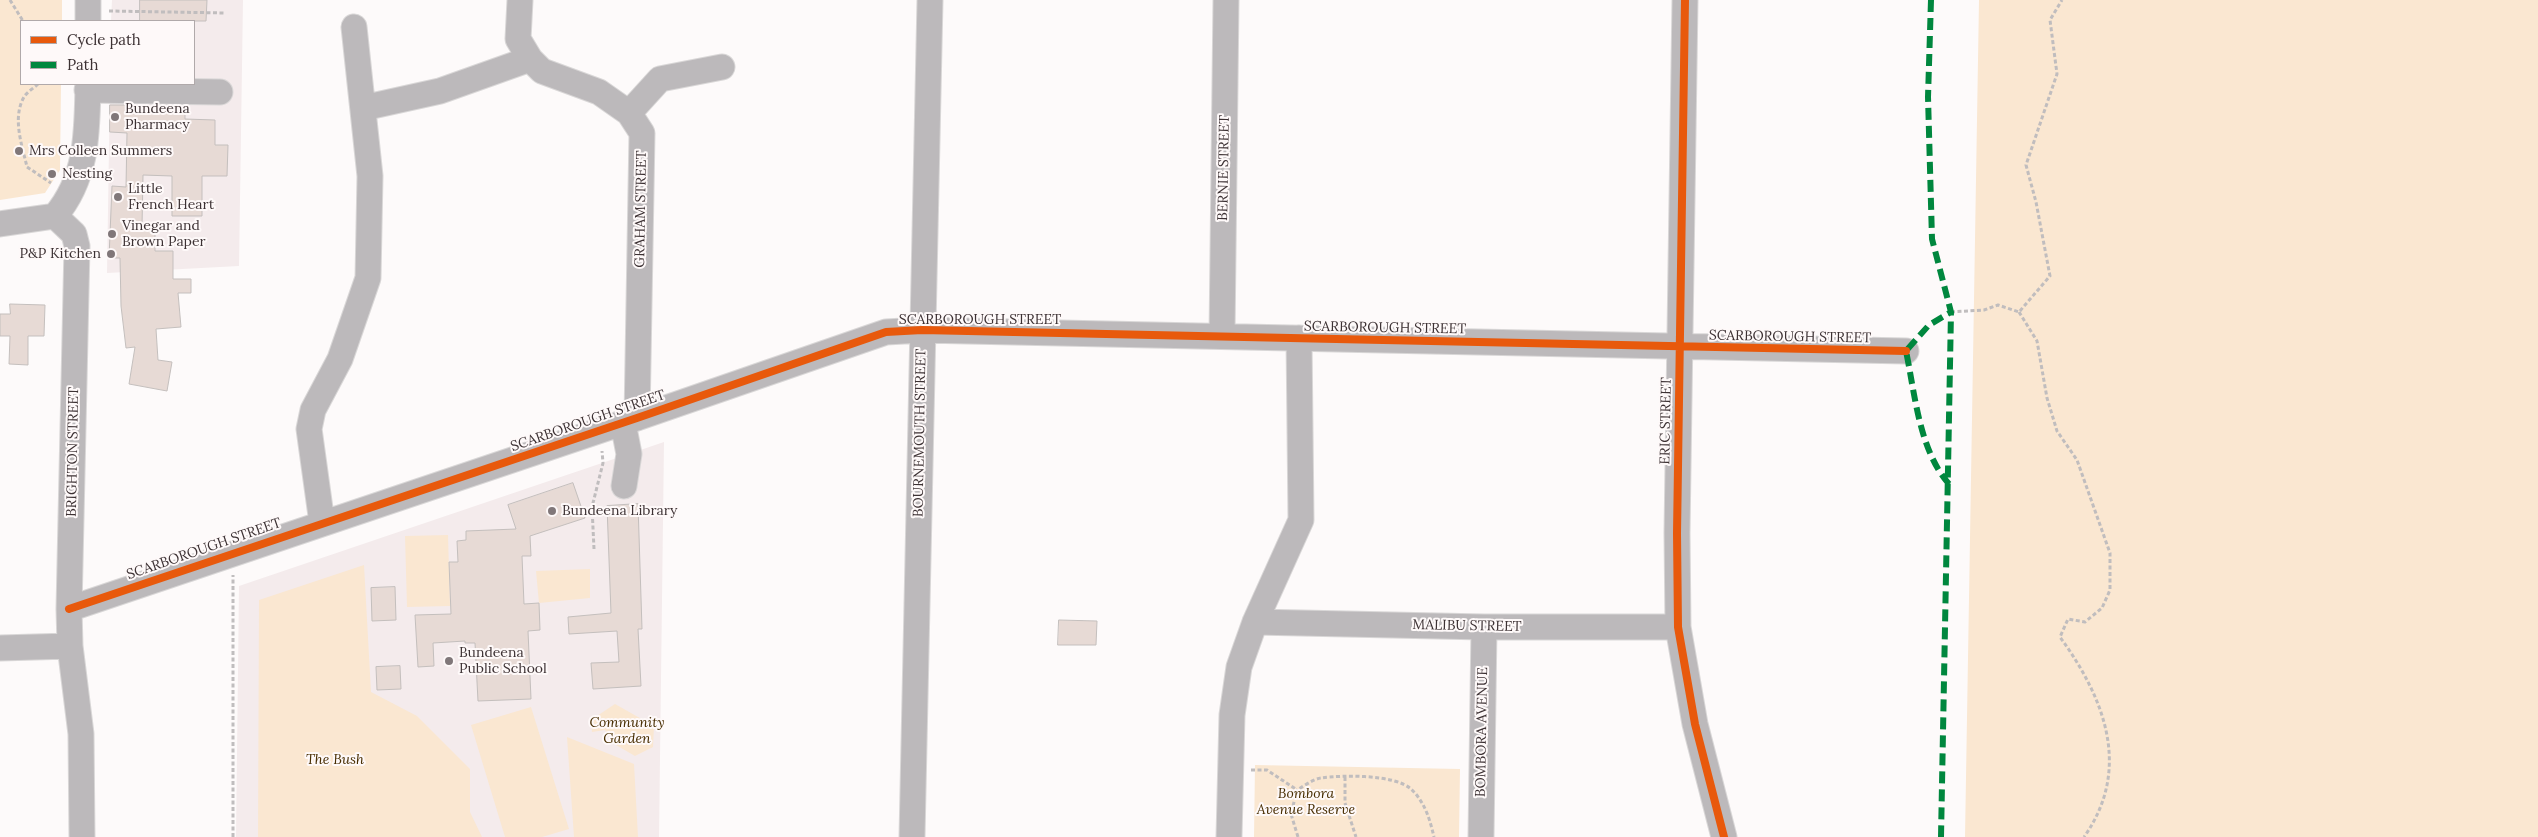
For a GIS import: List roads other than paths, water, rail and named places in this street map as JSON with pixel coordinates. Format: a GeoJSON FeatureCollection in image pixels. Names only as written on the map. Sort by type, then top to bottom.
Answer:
{"type":"FeatureCollection","features":[{"type":"Feature","properties":{"kind":"street"},"geometry":{"type":"LineString","coordinates":[[520,0],[518,39],[530,59],[542,71],[599,92],[629,113],[660,79],[722,67]]}},
{"type":"Feature","properties":{"kind":"street","name":"BOURNEMOUTH STREET"},"geometry":{"type":"LineString","coordinates":[[912,837],[930,0]]}},
{"type":"Feature","properties":{"kind":"street","name":"BERNIE STREET"},"geometry":{"type":"LineString","coordinates":[[1222,336],[1226,0]]}},
{"type":"Feature","properties":{"kind":"street","name":"ERIC STREET"},"geometry":{"type":"LineString","coordinates":[[1685,0],[1679,348],[1678,627],[1695,724],[1724,837]]}},
{"type":"Feature","properties":{"kind":"street"},"geometry":{"type":"LineString","coordinates":[[322,523],[309,429],[313,410],[340,359],[368,278],[370,176],[354,27]]}},
{"type":"Feature","properties":{"kind":"street"},"geometry":{"type":"LineString","coordinates":[[363,108],[440,91],[530,59]]}},
{"type":"Feature","properties":{"kind":"street"},"geometry":{"type":"LineString","coordinates":[[0,224],[55,216],[72,194],[82,164],[87,136],[88,87],[220,92]]}},
{"type":"Feature","properties":{"kind":"street","name":"GRAHAM STREET"},"geometry":{"type":"LineString","coordinates":[[624,486],[629,454],[642,133],[629,113]]}},
{"type":"Feature","properties":{"kind":"street","name":"BRIGHTON STREET"},"geometry":{"type":"LineString","coordinates":[[55,216],[74,234],[78,246],[69,609],[70,646],[81,734],[82,837]]}},
{"type":"Feature","properties":{"kind":"street","name":"SCARBOROUGH STREET"},"geometry":{"type":"LineString","coordinates":[[69,609],[886,332],[922,330],[1679,348],[1906,350]]}},
{"type":"Feature","properties":{"kind":"street"},"geometry":{"type":"LineString","coordinates":[[1229,837],[1232,715],[1239,667],[1255,622],[1301,520],[1299,338]]}},
{"type":"Feature","properties":{"kind":"street","name":"MALIBU STREET"},"geometry":{"type":"LineString","coordinates":[[1255,622],[1678,627]]}},
{"type":"Feature","properties":{"kind":"street","name":"BOMBORA AVENUE"},"geometry":{"type":"LineString","coordinates":[[1481,837],[1484,626]]}},
{"type":"Feature","properties":{"kind":"street"},"geometry":{"type":"LineString","coordinates":[[0,648],[70,646]]}},
{"type":"Feature","properties":{"kind":"place","name":"Bundeena Pharmacy"},"geometry":{"type":"Point","coordinates":[115,117]}},
{"type":"Feature","properties":{"kind":"place","name":"Mrs Colleen Summers"},"geometry":{"type":"Point","coordinates":[19,151]}},
{"type":"Feature","properties":{"kind":"place","name":"Nesting"},"geometry":{"type":"Point","coordinates":[52,174]}},
{"type":"Feature","properties":{"kind":"place","name":"Little French Heart"},"geometry":{"type":"Point","coordinates":[118,197]}},
{"type":"Feature","properties":{"kind":"place","name":"Vinegar and Brown Paper"},"geometry":{"type":"Point","coordinates":[112,234]}},
{"type":"Feature","properties":{"kind":"place","name":"P&P Kitchen"},"geometry":{"type":"Point","coordinates":[111,254]}},
{"type":"Feature","properties":{"kind":"place","name":"Bundeena Library"},"geometry":{"type":"Point","coordinates":[552,511]}},
{"type":"Feature","properties":{"kind":"place","name":"Bundeena Public School"},"geometry":{"type":"Point","coordinates":[449,661]}},
{"type":"Feature","properties":{"kind":"park label","name":"Community Garden"},"geometry":{"type":"Point","coordinates":[627,732]}},
{"type":"Feature","properties":{"kind":"park label","name":"The Bush"},"geometry":{"type":"Point","coordinates":[335,760]}},
{"type":"Feature","properties":{"kind":"park label","name":"Bombora Avenue Reserve"},"geometry":{"type":"Point","coordinates":[1306,802]}}]}
